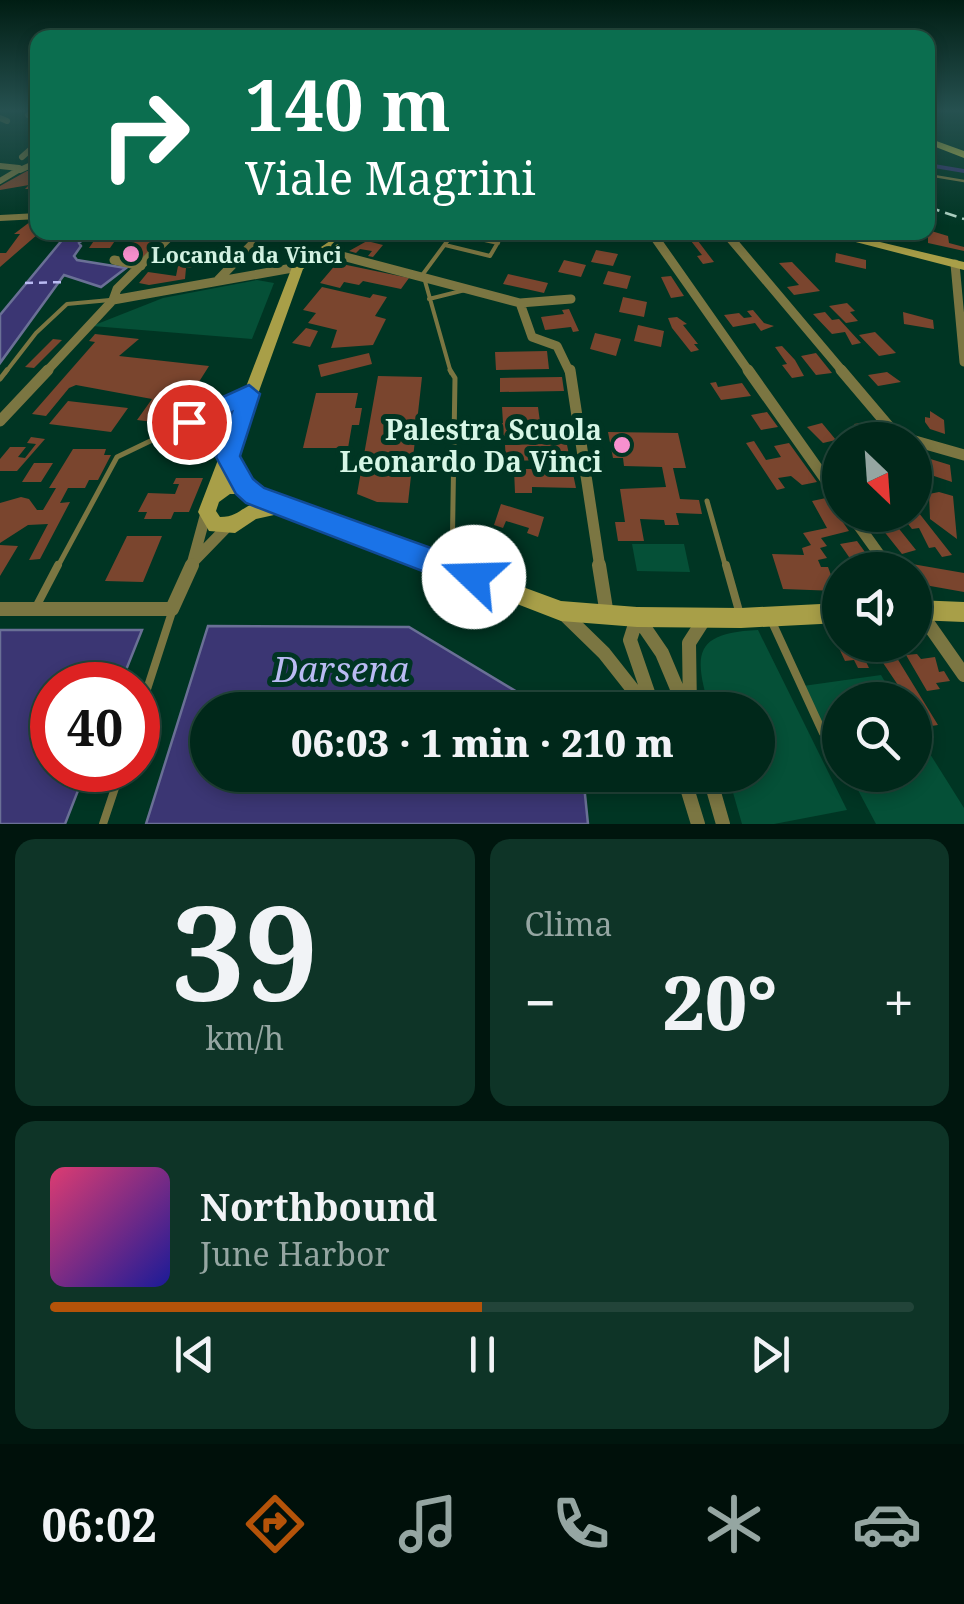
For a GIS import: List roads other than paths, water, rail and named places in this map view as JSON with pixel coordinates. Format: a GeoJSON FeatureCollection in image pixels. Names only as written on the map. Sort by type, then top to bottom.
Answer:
{"type":"FeatureCollection","features":[{"type":"Feature","properties":{"kind":"street"},"geometry":{"type":"LineString","coordinates":[[22,158],[30,153]]}},
{"type":"Feature","properties":{"kind":"street"},"geometry":{"type":"LineString","coordinates":[[0,181],[30,165]]}},
{"type":"Feature","properties":{"kind":"street"},"geometry":{"type":"LineString","coordinates":[[0,166],[20,169]]}},
{"type":"Feature","properties":{"kind":"street"},"geometry":{"type":"LineString","coordinates":[[0,218],[30,216]]}},
{"type":"Feature","properties":{"kind":"street"},"geometry":{"type":"LineString","coordinates":[[0,421],[166,240]]}},
{"type":"Feature","properties":{"kind":"street"},"geometry":{"type":"LineString","coordinates":[[217,280],[256,240]]}},
{"type":"Feature","properties":{"kind":"street"},"geometry":{"type":"LineString","coordinates":[[116,295],[298,267],[339,240]]}},
{"type":"Feature","properties":{"kind":"street"},"geometry":{"type":"LineString","coordinates":[[656,240],[822,475]]}},
{"type":"Feature","properties":{"kind":"street"},"geometry":{"type":"LineString","coordinates":[[732,240],[886,422]]}},
{"type":"Feature","properties":{"kind":"street"},"geometry":{"type":"LineString","coordinates":[[855,240],[959,265],[964,362]]}},
{"type":"Feature","properties":{"kind":"street"},"geometry":{"type":"LineString","coordinates":[[323,251],[422,274],[520,303],[570,299]]}},
{"type":"Feature","properties":{"kind":"street"},"geometry":{"type":"LineString","coordinates":[[114,260],[141,266]]}},
{"type":"Feature","properties":{"kind":"street"},"geometry":{"type":"LineString","coordinates":[[0,609],[172,609],[194,561],[210,504],[298,267]]}},
{"type":"Feature","properties":{"kind":"street"},"geometry":{"type":"LineString","coordinates":[[520,303],[532,337],[557,346],[565,356],[607,616]]}},
{"type":"Feature","properties":{"kind":"street"},"geometry":{"type":"LineString","coordinates":[[932,445],[964,455]]}},
{"type":"Feature","properties":{"kind":"street"},"geometry":{"type":"LineString","coordinates":[[228,457],[250,498]]}},
{"type":"Feature","properties":{"kind":"street"},"geometry":{"type":"LineString","coordinates":[[210,504],[227,488],[561,611],[706,618],[822,614]]}},
{"type":"Feature","properties":{"kind":"street"},"geometry":{"type":"LineString","coordinates":[[194,561],[250,498]]}},
{"type":"Feature","properties":{"kind":"street"},"geometry":{"type":"LineString","coordinates":[[210,504],[215,525],[228,526]]}},
{"type":"Feature","properties":{"kind":"street"},"geometry":{"type":"LineString","coordinates":[[932,609],[964,612]]}},
{"type":"Feature","properties":{"kind":"street"},"geometry":{"type":"LineString","coordinates":[[561,611],[636,692]]}},
{"type":"Feature","properties":{"kind":"street"},"geometry":{"type":"LineString","coordinates":[[638,617],[630,640],[646,692]]}},
{"type":"Feature","properties":{"kind":"street"},"geometry":{"type":"LineString","coordinates":[[638,617],[662,653],[680,692]]}},
{"type":"Feature","properties":{"kind":"street"},"geometry":{"type":"LineString","coordinates":[[687,692],[689,644],[706,618]]}},
{"type":"Feature","properties":{"kind":"street"},"geometry":{"type":"LineString","coordinates":[[932,630],[964,675]]}},
{"type":"Feature","properties":{"kind":"street"},"geometry":{"type":"LineString","coordinates":[[689,792],[698,824]]}},
{"type":"Feature","properties":{"kind":"street"},"geometry":{"type":"LineString","coordinates":[[714,792],[723,824]]}},
{"type":"Feature","properties":{"kind":"lane"},"geometry":{"type":"LineString","coordinates":[[935,176],[964,181]]}},
{"type":"Feature","properties":{"kind":"lane"},"geometry":{"type":"LineString","coordinates":[[447,240],[422,274],[446,365],[456,378],[452,568]]}},
{"type":"Feature","properties":{"kind":"lane"},"geometry":{"type":"LineString","coordinates":[[484,240],[498,243]]}},
{"type":"Feature","properties":{"kind":"lane"},"geometry":{"type":"LineString","coordinates":[[444,245],[490,256],[500,240]]}},
{"type":"Feature","properties":{"kind":"lane"},"geometry":{"type":"LineString","coordinates":[[429,299],[472,289]]}},
{"type":"Feature","properties":{"kind":"lane"},"geometry":{"type":"LineString","coordinates":[[0,380],[36,333],[67,304],[116,295]]}},
{"type":"Feature","properties":{"kind":"lane"},"geometry":{"type":"LineString","coordinates":[[36,609],[117,456],[249,394]]}},
{"type":"Feature","properties":{"kind":"lane"},"geometry":{"type":"LineString","coordinates":[[707,501],[741,618]]}},
{"type":"Feature","properties":{"kind":"lane"},"geometry":{"type":"LineString","coordinates":[[155,662],[172,609]]}},
{"type":"Feature","properties":{"kind":"lane"},"geometry":{"type":"LineString","coordinates":[[770,616],[822,731]]}},
{"type":"Feature","properties":{"kind":"lane"},"geometry":{"type":"LineString","coordinates":[[103,824],[113,792]]}},
{"type":"Feature","properties":{"kind":"water"},"geometry":{"type":"Polygon","coordinates":[[[62,240],[82,240],[74,256],[77,260],[126,268],[101,287],[64,275],[0,363],[0,315],[62,240]]]}},
{"type":"Feature","properties":{"kind":"water","name":"Darsena"},"geometry":{"type":"Polygon","coordinates":[[[208,626],[409,627],[517,692],[190,692],[190,792],[585,792],[588,824],[146,824],[156,792],[160,792],[160,779],[208,626]]]}},
{"type":"Feature","properties":{"kind":"water"},"geometry":{"type":"Polygon","coordinates":[[[0,630],[142,630],[129,662],[30,662],[30,792],[77,792],[65,824],[0,824],[0,630]]]}},
{"type":"Feature","properties":{"kind":"waterway"},"geometry":{"type":"LineString","coordinates":[[935,166],[964,171]]}},
{"type":"Feature","properties":{"kind":"railway"},"geometry":{"type":"LineString","coordinates":[[935,209],[964,219]]}},
{"type":"Feature","properties":{"kind":"place","name":"Locanda da Vinci"},"geometry":{"type":"Point","coordinates":[131,254]}},
{"type":"Feature","properties":{"kind":"place","name":"Palestra Scuola Leonardo Da Vinci"},"geometry":{"type":"Point","coordinates":[622,445]}}]}
